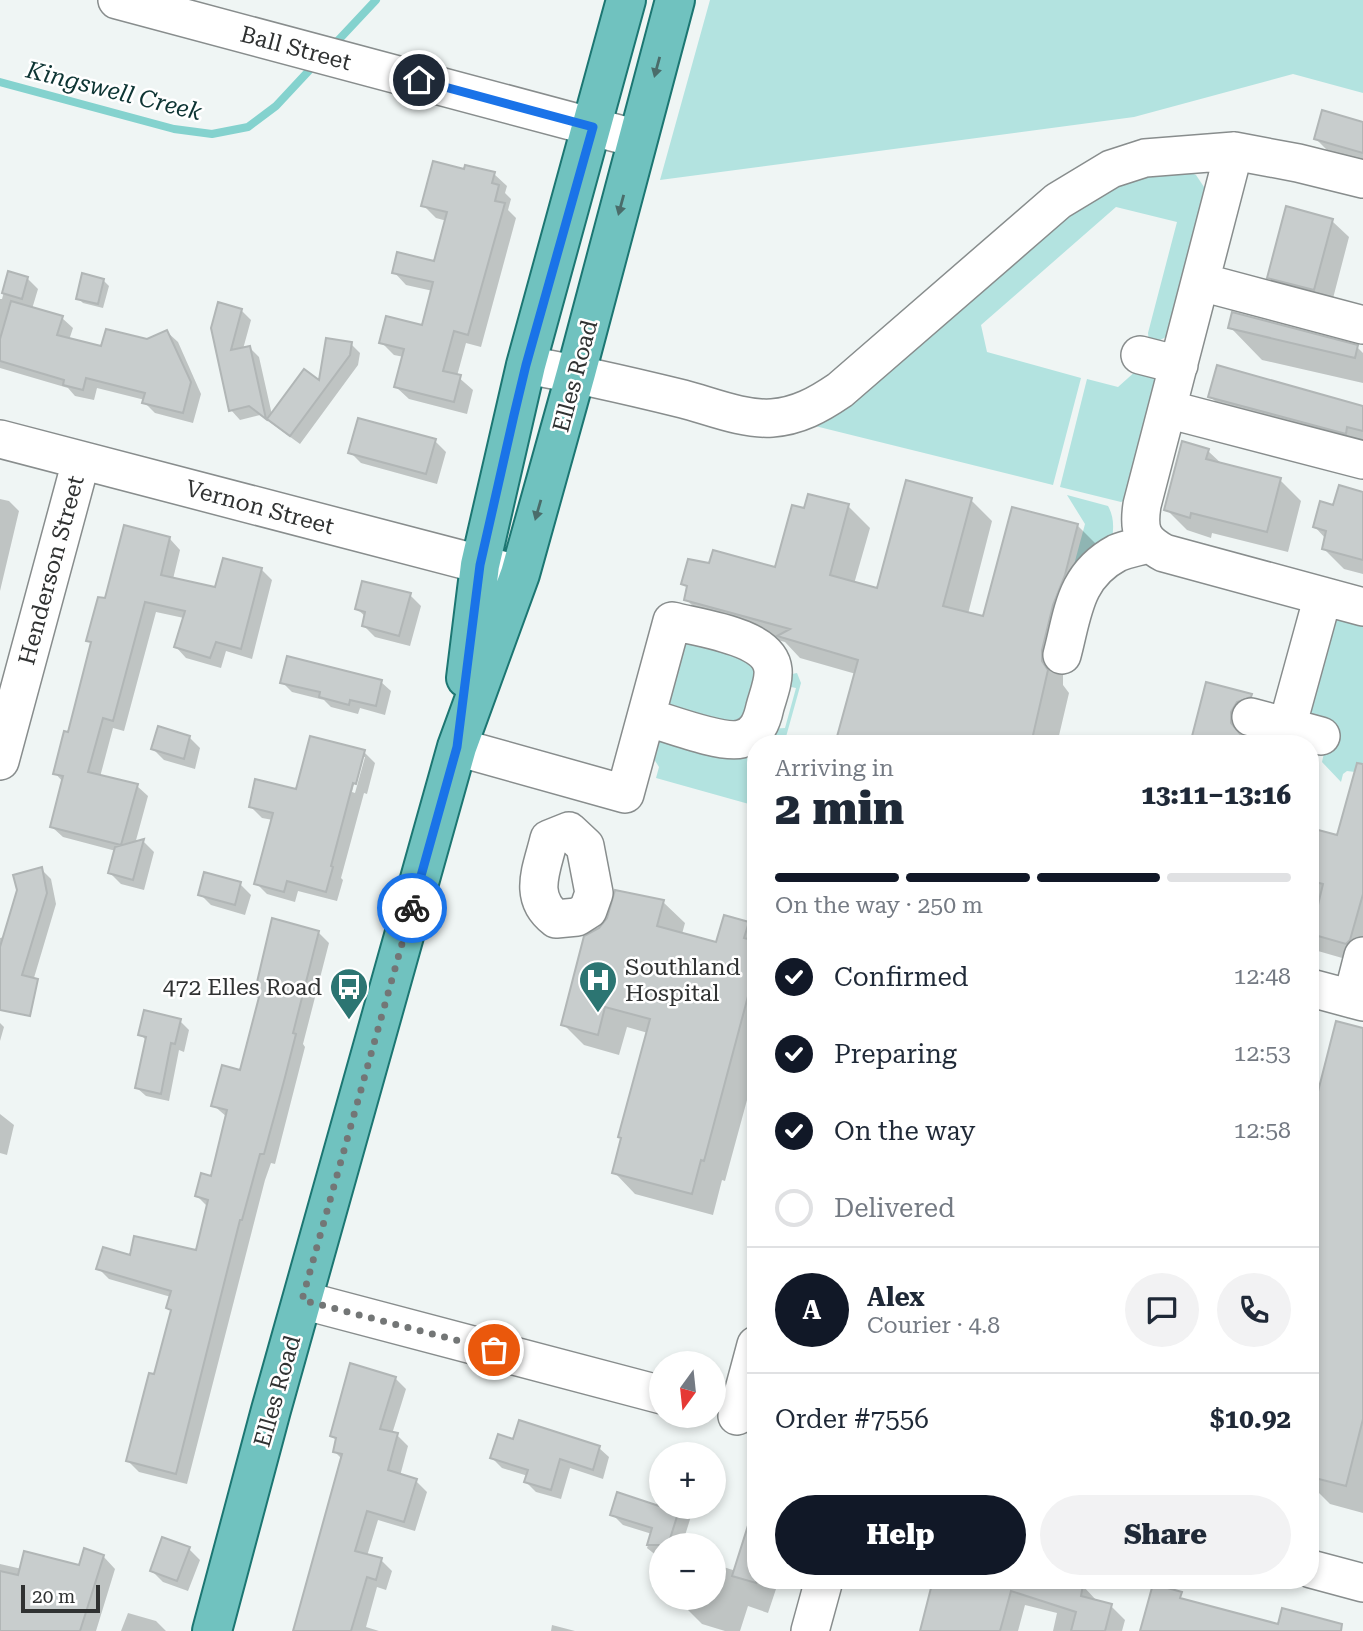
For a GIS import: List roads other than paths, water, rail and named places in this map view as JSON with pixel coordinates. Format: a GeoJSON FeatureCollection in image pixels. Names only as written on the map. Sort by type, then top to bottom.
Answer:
{"type":"FeatureCollection","features":[{"type":"Feature","properties":{"kind":"main road","name":"Elles Road"},"geometry":{"type":"LineString","coordinates":[[457,747],[480,565],[526,365],[626,0]]}},
{"type":"Feature","properties":{"kind":"main road","name":"Elles Road"},"geometry":{"type":"LineString","coordinates":[[212,1631],[457,747],[520,574],[675,0]]}},
{"type":"Feature","properties":{"kind":"street","name":"Ball Street"},"geometry":{"type":"LineString","coordinates":[[117,0],[638,139]]}},
{"type":"Feature","properties":{"kind":"street"},"geometry":{"type":"LineString","coordinates":[[526,365],[576,373],[743,415],[768,418],[795,415],[840,390],[1058,201],[1111,169],[1145,159],[1234,151],[1363,179]]}},
{"type":"Feature","properties":{"kind":"street"},"geometry":{"type":"LineString","coordinates":[[1234,151],[1141,510],[1140,524],[1148,544],[1164,553],[1363,607]]}},
{"type":"Feature","properties":{"kind":"street"},"geometry":{"type":"LineString","coordinates":[[1200,282],[1363,325]]}},
{"type":"Feature","properties":{"kind":"street"},"geometry":{"type":"LineString","coordinates":[[1140,355],[1179,365]]}},
{"type":"Feature","properties":{"kind":"street"},"geometry":{"type":"LineString","coordinates":[[1167,409],[1363,460]]}},
{"type":"Feature","properties":{"kind":"street","name":"Vernon Street"},"geometry":{"type":"LineString","coordinates":[[0,439],[520,574]]}},
{"type":"Feature","properties":{"kind":"street","name":"Henderson Street"},"geometry":{"type":"LineString","coordinates":[[0,761],[81,461]]}},
{"type":"Feature","properties":{"kind":"street"},"geometry":{"type":"LineString","coordinates":[[1062,655],[1076,594],[1094,570],[1117,553],[1148,544]]}},
{"type":"Feature","properties":{"kind":"street"},"geometry":{"type":"LineString","coordinates":[[1251,717],[1304,731],[1323,596]]}},
{"type":"Feature","properties":{"kind":"street"},"geometry":{"type":"LineString","coordinates":[[457,747],[625,794],[646,717]]}},
{"type":"Feature","properties":{"kind":"street"},"geometry":{"type":"LineString","coordinates":[[569,831],[580,781]]}},
{"type":"Feature","properties":{"kind":"street"},"geometry":{"type":"LineString","coordinates":[[1319,990],[1358,1000],[1363,956]]}},
{"type":"Feature","properties":{"kind":"street"},"geometry":{"type":"LineString","coordinates":[[302,1300],[649,1392]]}},
{"type":"Feature","properties":{"kind":"street"},"geometry":{"type":"LineString","coordinates":[[736,1416],[747,1377]]}},
{"type":"Feature","properties":{"kind":"street"},"geometry":{"type":"LineString","coordinates":[[1319,1571],[1363,1583]]}},
{"type":"Feature","properties":{"kind":"street"},"geometry":{"type":"LineString","coordinates":[[810,1631],[822,1589]]}},
{"type":"Feature","properties":{"kind":"waterway","name":"Kingswell Creek"},"geometry":{"type":"LineString","coordinates":[[331,48],[376,0]]}},
{"type":"Feature","properties":{"kind":"waterway","name":"Kingswell Creek"},"geometry":{"type":"LineString","coordinates":[[0,82],[174,129],[212,134],[248,127],[276,106],[317,62]]}},
{"type":"Feature","properties":{"kind":"place","name":"Southland Hospital"},"geometry":{"type":"Point","coordinates":[598,1014]}},
{"type":"Feature","properties":{"kind":"place","name":"472 Elles Road"},"geometry":{"type":"Point","coordinates":[349,1021]}}]}
